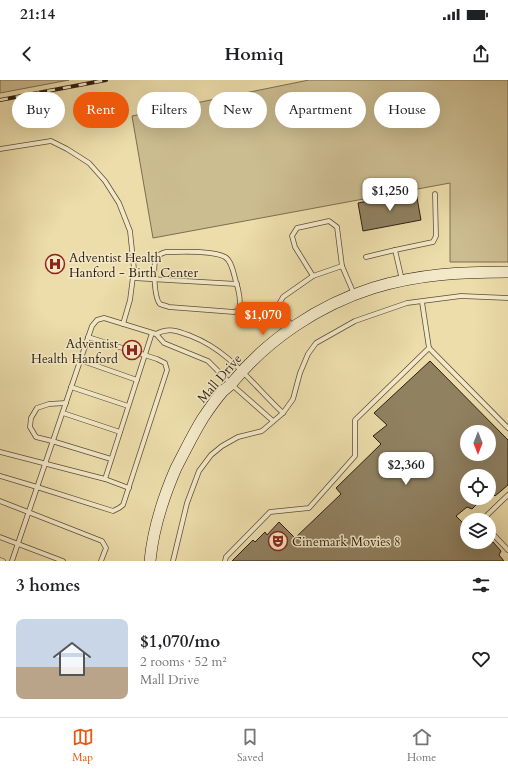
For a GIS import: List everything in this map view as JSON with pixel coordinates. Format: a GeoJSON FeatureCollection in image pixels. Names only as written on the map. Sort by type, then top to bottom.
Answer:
{"type":"FeatureCollection","features":[{"type":"Feature","properties":{"kind":"street","name":"Mall Drive"},"geometry":{"type":"LineString","coordinates":[[150,561],[158,518],[166,492],[194,433],[223,392],[256,357],[278,338],[312,315],[373,288],[402,280],[454,273],[508,272]]}},
{"type":"Feature","properties":{"kind":"lane"},"geometry":{"type":"LineString","coordinates":[[0,149],[51,142],[67,149],[89,163],[105,182],[119,203],[130,231],[134,269],[130,300],[123,324]]}},
{"type":"Feature","properties":{"kind":"lane"},"geometry":{"type":"LineString","coordinates":[[366,258],[433,242],[436,236],[435,194]]}},
{"type":"Feature","properties":{"kind":"lane"},"geometry":{"type":"LineString","coordinates":[[313,276],[295,247],[292,236],[297,228],[329,221],[337,227],[342,266],[355,295]]}},
{"type":"Feature","properties":{"kind":"lane"},"geometry":{"type":"LineString","coordinates":[[395,250],[402,280]]}},
{"type":"Feature","properties":{"kind":"lane"},"geometry":{"type":"LineString","coordinates":[[166,252],[209,253],[226,257],[230,262],[237,284],[240,305],[239,310],[234,312],[169,307],[160,304],[156,297],[154,279],[156,260],[160,255],[166,252]]}},
{"type":"Feature","properties":{"kind":"lane"},"geometry":{"type":"LineString","coordinates":[[294,328],[282,313],[279,304],[283,297],[313,276],[342,266]]}},
{"type":"Feature","properties":{"kind":"lane"},"geometry":{"type":"LineString","coordinates":[[133,278],[237,284]]}},
{"type":"Feature","properties":{"kind":"lane"},"geometry":{"type":"LineString","coordinates":[[173,561],[187,503],[199,471],[210,455],[222,446],[238,437],[262,431],[283,413],[293,399],[300,373],[308,354],[316,343],[355,321],[407,303],[461,296],[508,298]]}},
{"type":"Feature","properties":{"kind":"lane"},"geometry":{"type":"LineString","coordinates":[[422,302],[429,348],[508,428]]}},
{"type":"Feature","properties":{"kind":"lane"},"geometry":{"type":"LineString","coordinates":[[12,561],[88,337],[92,326],[97,320],[104,318],[154,334],[164,344],[208,361],[231,384],[273,421]]}},
{"type":"Feature","properties":{"kind":"lane"},"geometry":{"type":"LineString","coordinates":[[105,479],[145,355],[154,334],[164,330],[177,330],[205,342],[220,351],[283,413]]}},
{"type":"Feature","properties":{"kind":"lane"},"geometry":{"type":"LineString","coordinates":[[0,476],[113,510],[123,505],[166,370],[165,362],[88,337]]}},
{"type":"Feature","properties":{"kind":"lane"},"geometry":{"type":"LineString","coordinates":[[225,561],[226,557],[270,512],[308,508],[355,456],[355,420],[429,348]]}},
{"type":"Feature","properties":{"kind":"lane"},"geometry":{"type":"LineString","coordinates":[[80,360],[137,380]]}},
{"type":"Feature","properties":{"kind":"lane"},"geometry":{"type":"LineString","coordinates":[[71,387],[128,406]]}},
{"type":"Feature","properties":{"kind":"lane"},"geometry":{"type":"LineString","coordinates":[[66,403],[48,404],[37,408],[31,418],[30,427],[36,437],[52,440],[111,459]]}},
{"type":"Feature","properties":{"kind":"lane"},"geometry":{"type":"LineString","coordinates":[[63,413],[120,432]]}},
{"type":"Feature","properties":{"kind":"lane"},"geometry":{"type":"LineString","coordinates":[[0,452],[105,479],[129,488]]}},
{"type":"Feature","properties":{"kind":"lane"},"geometry":{"type":"LineString","coordinates":[[489,513],[508,495]]}},
{"type":"Feature","properties":{"kind":"lane"},"geometry":{"type":"LineString","coordinates":[[0,500],[102,540],[106,548],[101,561]]}},
{"type":"Feature","properties":{"kind":"lane"},"geometry":{"type":"LineString","coordinates":[[0,537],[63,561]]}},
{"type":"Feature","properties":{"kind":"lane"},"geometry":{"type":"LineString","coordinates":[[496,537],[508,550]]}},
{"type":"Feature","properties":{"kind":"shaded area"},"geometry":{"type":"Polygon","coordinates":[[[0,80],[69,80],[0,93],[0,80]]]}},
{"type":"Feature","properties":{"kind":"shaded area"},"geometry":{"type":"Polygon","coordinates":[[[309,80],[508,80],[508,262],[450,262],[450,183],[153,238],[132,116],[137,115],[137,128],[201,128],[201,102],[209,100],[209,128],[267,128],[267,92],[250,92],[309,80]]]}},
{"type":"Feature","properties":{"kind":"building"},"geometry":{"type":"Polygon","coordinates":[[[416,192],[421,220],[363,231],[358,203],[416,192]]]}},
{"type":"Feature","properties":{"kind":"building"},"geometry":{"type":"Polygon","coordinates":[[[430,361],[493,425],[460,425],[460,461],[496,461],[496,428],[508,440],[508,485],[496,495],[496,469],[460,469],[460,505],[476,505],[472,509],[467,507],[456,516],[460,520],[460,549],[496,549],[496,545],[501,551],[499,555],[504,561],[232,561],[253,540],[255,542],[265,532],[267,535],[279,522],[295,538],[341,494],[336,488],[381,444],[373,436],[387,425],[374,413],[430,361]]]}},
{"type":"Feature","properties":{"kind":"railway"},"geometry":{"type":"LineString","coordinates":[[0,100],[106,80]]}},
{"type":"Feature","properties":{"kind":"place","name":"Adventist Health Hanford - Birth Center"},"geometry":{"type":"Point","coordinates":[55,264]}},
{"type":"Feature","properties":{"kind":"place","name":"Adventist Health Hanford"},"geometry":{"type":"Point","coordinates":[132,350]}},
{"type":"Feature","properties":{"kind":"place","name":"Cinemark Movies 8"},"geometry":{"type":"Point","coordinates":[278,541]}}]}
